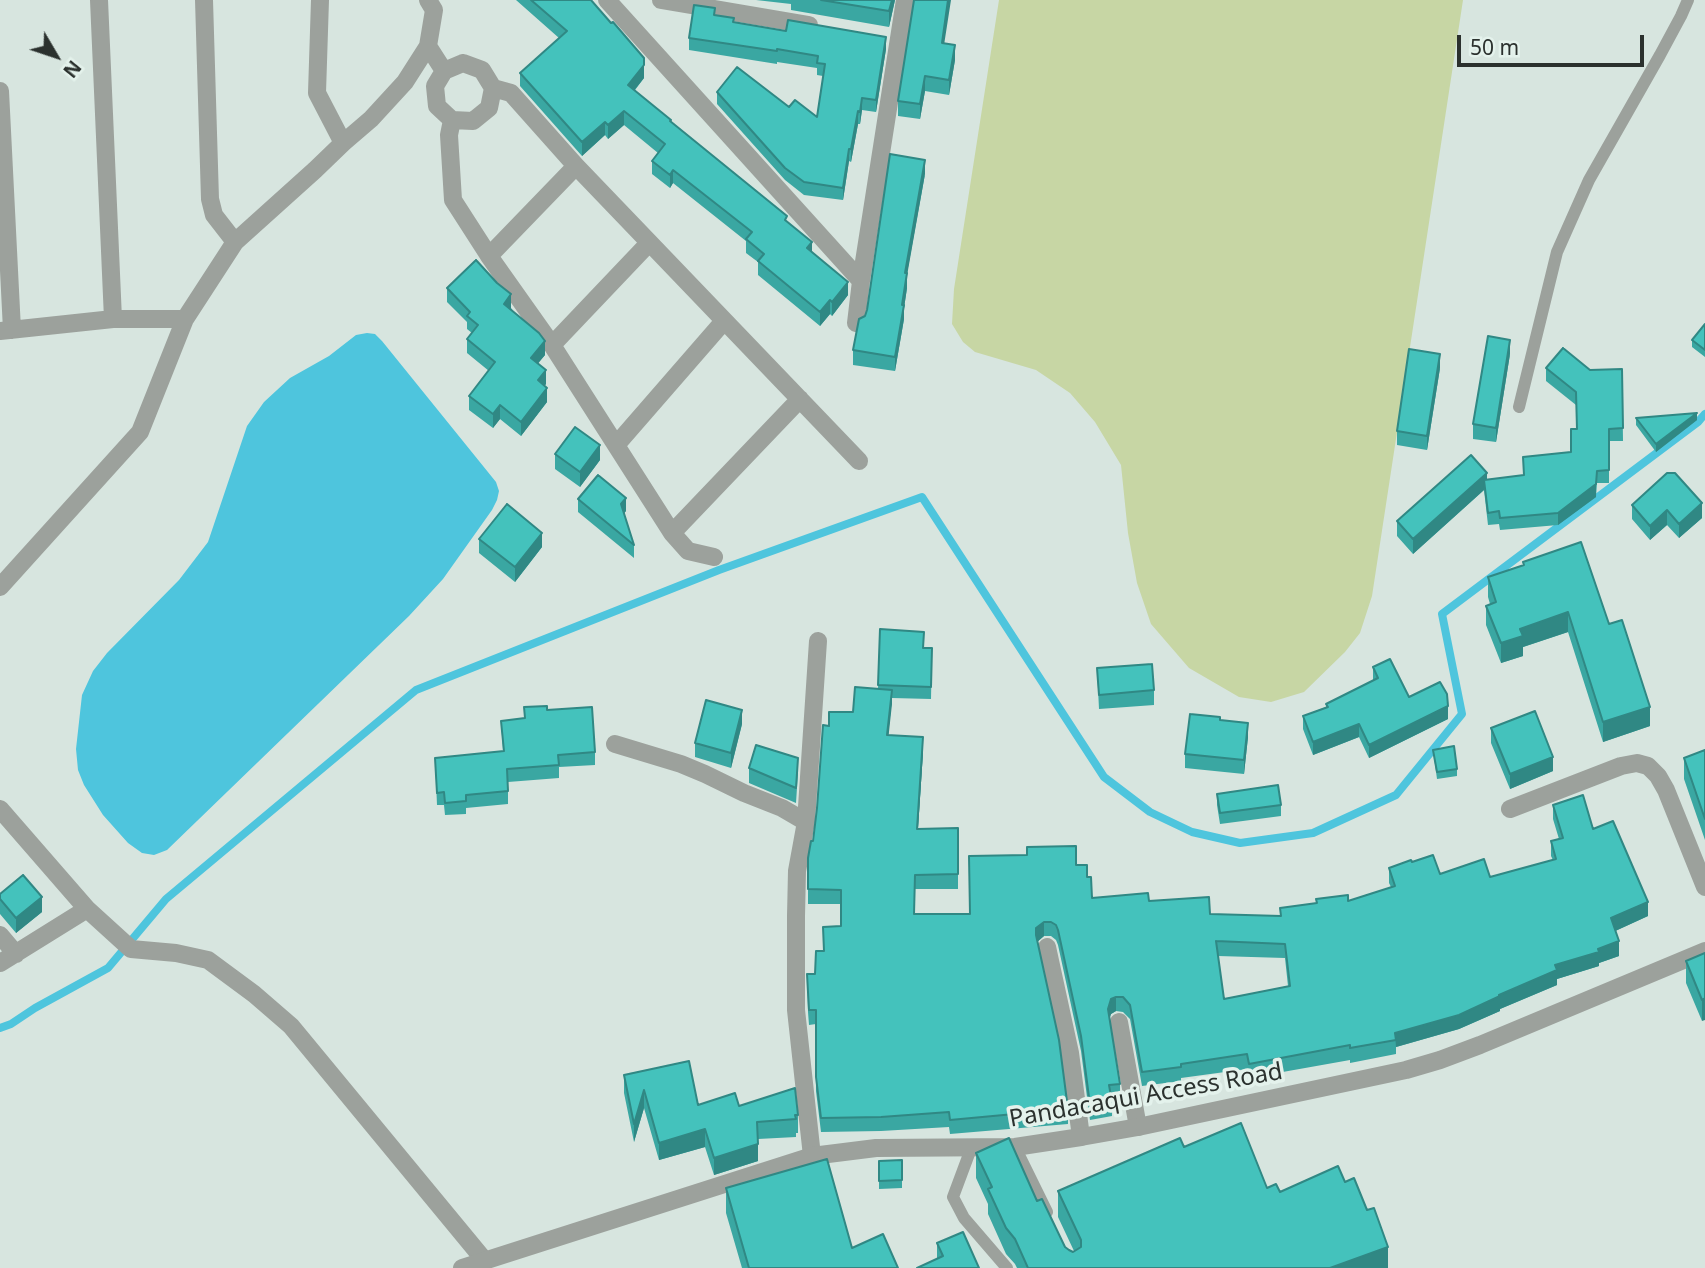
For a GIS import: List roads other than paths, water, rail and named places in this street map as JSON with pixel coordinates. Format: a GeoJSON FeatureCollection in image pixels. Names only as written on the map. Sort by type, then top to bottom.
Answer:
{"type":"FeatureCollection","features":[{"type":"Feature","properties":{"kind":"street"},"geometry":{"type":"LineString","coordinates":[[99,0],[113,319]]}},
{"type":"Feature","properties":{"kind":"street"},"geometry":{"type":"LineString","coordinates":[[204,0],[210,200],[214,215],[235,242]]}},
{"type":"Feature","properties":{"kind":"street"},"geometry":{"type":"LineString","coordinates":[[320,0],[317,93],[342,143]]}},
{"type":"Feature","properties":{"kind":"street"},"geometry":{"type":"LineString","coordinates":[[0,587],[140,432],[185,319],[235,242],[371,119],[405,82],[428,46],[434,10],[428,0]]}},
{"type":"Feature","properties":{"kind":"street"},"geometry":{"type":"LineString","coordinates":[[607,0],[861,281]]}},
{"type":"Feature","properties":{"kind":"street"},"geometry":{"type":"LineString","coordinates":[[661,0],[820,26]]}},
{"type":"Feature","properties":{"kind":"street"},"geometry":{"type":"LineString","coordinates":[[856,323],[893,39],[905,0]]}},
{"type":"Feature","properties":{"kind":"street"},"geometry":{"type":"LineString","coordinates":[[428,46],[444,71]]}},
{"type":"Feature","properties":{"kind":"street"},"geometry":{"type":"LineString","coordinates":[[463,63],[482,70],[492,88],[489,108],[473,121],[452,120],[437,106],[435,86],[444,71],[463,63]]}},
{"type":"Feature","properties":{"kind":"street"},"geometry":{"type":"LineString","coordinates":[[492,88],[511,93],[576,166],[859,461]]}},
{"type":"Feature","properties":{"kind":"street"},"geometry":{"type":"LineString","coordinates":[[0,91],[6,330],[113,319],[185,319]]}},
{"type":"Feature","properties":{"kind":"street"},"geometry":{"type":"LineString","coordinates":[[452,120],[449,135],[453,200],[552,345],[672,533],[688,551],[714,557]]}},
{"type":"Feature","properties":{"kind":"street"},"geometry":{"type":"LineString","coordinates":[[489,256],[576,166]]}},
{"type":"Feature","properties":{"kind":"street"},"geometry":{"type":"LineString","coordinates":[[552,345],[649,243]]}},
{"type":"Feature","properties":{"kind":"street"},"geometry":{"type":"LineString","coordinates":[[617,444],[724,321]]}},
{"type":"Feature","properties":{"kind":"street"},"geometry":{"type":"LineString","coordinates":[[672,533],[800,399]]}},
{"type":"Feature","properties":{"kind":"street"},"geometry":{"type":"LineString","coordinates":[[812,1156],[796,1010],[797,871],[806,822],[818,641]]}},
{"type":"Feature","properties":{"kind":"street"},"geometry":{"type":"LineString","coordinates":[[615,744],[681,764],[782,808],[806,822]]}},
{"type":"Feature","properties":{"kind":"street"},"geometry":{"type":"LineString","coordinates":[[1510,809],[1621,766],[1637,763],[1648,766],[1658,776],[1665,790],[1705,887]]}},
{"type":"Feature","properties":{"kind":"street"},"geometry":{"type":"LineString","coordinates":[[0,809],[92,913],[131,949],[176,953],[208,960],[291,1026],[485,1261]]}},
{"type":"Feature","properties":{"kind":"street"},"geometry":{"type":"LineString","coordinates":[[0,964],[92,913]]}},
{"type":"Feature","properties":{"kind":"street"},"geometry":{"type":"LineString","coordinates":[[0,935],[16,954]]}},
{"type":"Feature","properties":{"kind":"street"},"geometry":{"type":"LineString","coordinates":[[1047,947],[1070,1054],[1081,1137]]}},
{"type":"Feature","properties":{"kind":"street","name":"Pandacaqui Access Road"},"geometry":{"type":"LineString","coordinates":[[462,1268],[812,1156],[876,1148],[1015,1147],[1081,1137],[1345,1083],[1440,1060],[1705,951]]}},
{"type":"Feature","properties":{"kind":"street"},"geometry":{"type":"LineString","coordinates":[[1119,1022],[1138,1127]]}},
{"type":"Feature","properties":{"kind":"lane"},"geometry":{"type":"LineString","coordinates":[[1519,407],[1557,251],[1589,180],[1688,0]]}},
{"type":"Feature","properties":{"kind":"lane"},"geometry":{"type":"LineString","coordinates":[[972,1146],[953,1197],[964,1218],[1007,1268]]}},
{"type":"Feature","properties":{"kind":"lane"},"geometry":{"type":"LineString","coordinates":[[1015,1147],[1049,1219]]}},
{"type":"Feature","properties":{"kind":"water"},"geometry":{"type":"Polygon","coordinates":[[[375,334],[382,341],[496,482],[499,491],[497,500],[443,579],[409,616],[167,850],[154,855],[142,853],[128,843],[103,815],[78,770],[76,749],[82,695],[93,671],[107,653],[179,580],[208,542],[247,426],[264,402],[290,378],[329,356],[356,335],[375,334]]]}},
{"type":"Feature","properties":{"kind":"waterway"},"geometry":{"type":"LineString","coordinates":[[0,1028],[108,968],[166,899],[416,690],[719,570],[922,497],[1104,777],[1150,812],[1192,832],[1240,843],[1313,833],[1396,795],[1462,714],[1442,614],[1698,422],[1705,414]]}}]}
